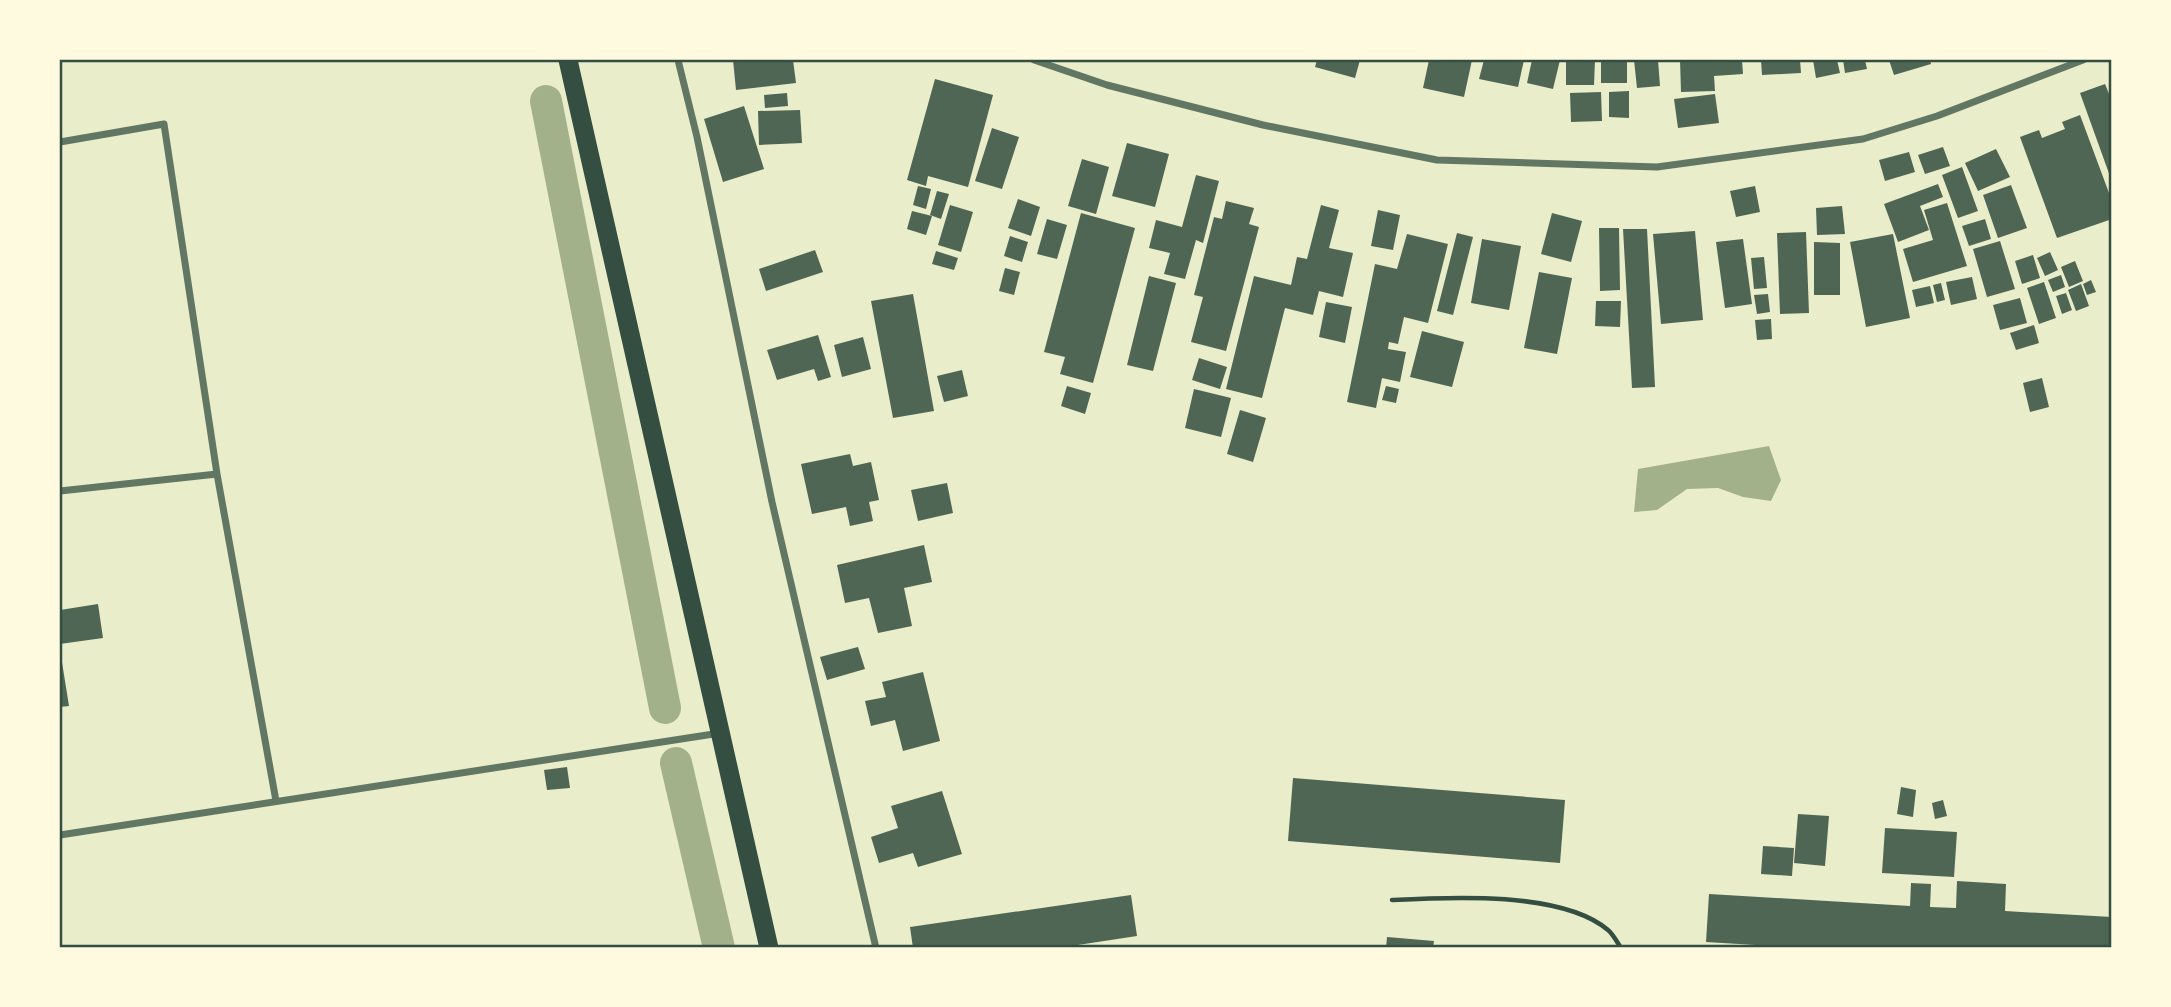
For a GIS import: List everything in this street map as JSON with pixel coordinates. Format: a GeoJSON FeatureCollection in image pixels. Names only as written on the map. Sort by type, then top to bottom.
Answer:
{"type":"FeatureCollection","features":[{"type":"Feature","properties":{"kind":"highway"},"geometry":{"type":"LineString","coordinates":[[572,64],[769,947]]}},
{"type":"Feature","properties":{"kind":"street"},"geometry":{"type":"LineString","coordinates":[[678,60],[697,137],[772,502],[876,947]]}},
{"type":"Feature","properties":{"kind":"street"},"geometry":{"type":"LineString","coordinates":[[1034,60],[1107,85],[1263,125],[1437,160],[1657,167],[1863,139],[1937,116],[2083,60]]}},
{"type":"Feature","properties":{"kind":"street"},"geometry":{"type":"LineString","coordinates":[[60,142],[164,124],[216,474],[276,801]]}},
{"type":"Feature","properties":{"kind":"street"},"geometry":{"type":"LineString","coordinates":[[60,491],[216,474]]}},
{"type":"Feature","properties":{"kind":"street"},"geometry":{"type":"LineString","coordinates":[[60,835],[720,733]]}},
{"type":"Feature","properties":{"kind":"path"},"geometry":{"type":"LineString","coordinates":[[1392,900],[1466,896],[1568,909],[1609,930],[1621,947]]}},
{"type":"Feature","properties":{"kind":"shaded area"},"geometry":{"type":"Polygon","coordinates":[[[1769,446],[1781,480],[1771,501],[1743,497],[1718,488],[1687,489],[1657,510],[1634,512],[1638,469],[1769,446]]]}},
{"type":"Feature","properties":{"kind":"building"},"geometry":{"type":"Polygon","coordinates":[[[733,60],[793,60],[796,83],[736,90],[733,60]]]}},
{"type":"Feature","properties":{"kind":"building"},"geometry":{"type":"Polygon","coordinates":[[[1317,60],[1360,60],[1355,78],[1315,67],[1317,60]]]}},
{"type":"Feature","properties":{"kind":"building"},"geometry":{"type":"Polygon","coordinates":[[[1429,60],[1472,60],[1464,97],[1423,88],[1429,60]]]}},
{"type":"Feature","properties":{"kind":"building"},"geometry":{"type":"Polygon","coordinates":[[[1484,60],[1524,60],[1518,87],[1479,79],[1484,60]]]}},
{"type":"Feature","properties":{"kind":"building"},"geometry":{"type":"Polygon","coordinates":[[[1532,60],[1560,60],[1553,89],[1527,83],[1532,60]]]}},
{"type":"Feature","properties":{"kind":"building"},"geometry":{"type":"Polygon","coordinates":[[[1566,60],[1595,60],[1594,85],[1566,85],[1566,60]]]}},
{"type":"Feature","properties":{"kind":"building"},"geometry":{"type":"Polygon","coordinates":[[[1601,60],[1627,60],[1627,83],[1601,83],[1601,60]]]}},
{"type":"Feature","properties":{"kind":"building"},"geometry":{"type":"Polygon","coordinates":[[[1634,60],[1658,60],[1660,86],[1637,88],[1634,60]]]}},
{"type":"Feature","properties":{"kind":"building"},"geometry":{"type":"Polygon","coordinates":[[[1680,60],[1742,60],[1743,74],[1714,76],[1715,91],[1681,92],[1680,60]]]}},
{"type":"Feature","properties":{"kind":"building"},"geometry":{"type":"Polygon","coordinates":[[[1761,60],[1800,60],[1801,73],[1762,75],[1761,60]]]}},
{"type":"Feature","properties":{"kind":"building"},"geometry":{"type":"Polygon","coordinates":[[[1813,60],[1837,60],[1840,73],[1816,78],[1813,60]]]}},
{"type":"Feature","properties":{"kind":"building"},"geometry":{"type":"Polygon","coordinates":[[[1843,60],[1865,60],[1867,69],[1845,73],[1843,60]]]}},
{"type":"Feature","properties":{"kind":"building"},"geometry":{"type":"Polygon","coordinates":[[[1889,60],[1930,60],[1931,64],[1894,75],[1889,60]]]}},
{"type":"Feature","properties":{"kind":"building"},"geometry":{"type":"Polygon","coordinates":[[[935,79],[993,95],[968,187],[928,176],[926,186],[907,180],[935,79]]]}},
{"type":"Feature","properties":{"kind":"building"},"geometry":{"type":"Polygon","coordinates":[[[2105,84],[2112,101],[2111,179],[2080,93],[2105,84]]]}},
{"type":"Feature","properties":{"kind":"building"},"geometry":{"type":"Polygon","coordinates":[[[1629,91],[1629,118],[1609,117],[1609,92],[1629,91]]]}},
{"type":"Feature","properties":{"kind":"building"},"geometry":{"type":"Polygon","coordinates":[[[1601,92],[1602,121],[1571,122],[1570,93],[1601,92]]]}},
{"type":"Feature","properties":{"kind":"building"},"geometry":{"type":"Polygon","coordinates":[[[787,93],[788,106],[765,108],[764,95],[787,93]]]}},
{"type":"Feature","properties":{"kind":"building"},"geometry":{"type":"Polygon","coordinates":[[[1715,94],[1719,123],[1678,128],[1674,99],[1715,94]]]}},
{"type":"Feature","properties":{"kind":"building"},"geometry":{"type":"Polygon","coordinates":[[[744,106],[764,169],[723,182],[704,119],[744,106]]]}},
{"type":"Feature","properties":{"kind":"building"},"geometry":{"type":"Polygon","coordinates":[[[800,110],[802,143],[759,145],[758,111],[800,110]]]}},
{"type":"Feature","properties":{"kind":"building"},"geometry":{"type":"Polygon","coordinates":[[[2080,115],[2112,201],[2112,219],[2057,238],[2020,137],[2039,130],[2042,138],[2065,129],[2062,122],[2080,115]]]}},
{"type":"Feature","properties":{"kind":"building"},"geometry":{"type":"Polygon","coordinates":[[[992,128],[1019,137],[1002,189],[975,181],[992,128]]]}},
{"type":"Feature","properties":{"kind":"building"},"geometry":{"type":"Polygon","coordinates":[[[1127,143],[1169,154],[1155,207],[1112,196],[1127,143]]]}},
{"type":"Feature","properties":{"kind":"building"},"geometry":{"type":"Polygon","coordinates":[[[1943,147],[1950,166],[1925,174],[1918,155],[1943,147]]]}},
{"type":"Feature","properties":{"kind":"building"},"geometry":{"type":"Polygon","coordinates":[[[1996,149],[2010,177],[1978,191],[1965,163],[1996,149]]]}},
{"type":"Feature","properties":{"kind":"building"},"geometry":{"type":"Polygon","coordinates":[[[1909,152],[1915,172],[1885,181],[1879,160],[1909,152]]]}},
{"type":"Feature","properties":{"kind":"building"},"geometry":{"type":"Polygon","coordinates":[[[1082,159],[1109,167],[1096,214],[1068,206],[1082,159]]]}},
{"type":"Feature","properties":{"kind":"building"},"geometry":{"type":"Polygon","coordinates":[[[1962,167],[1978,211],[1958,218],[1942,175],[1962,167]]]}},
{"type":"Feature","properties":{"kind":"building"},"geometry":{"type":"Polygon","coordinates":[[[1196,175],[1219,181],[1203,243],[1196,240],[1185,279],[1164,274],[1170,253],[1149,248],[1156,220],[1182,227],[1196,175]]]}},
{"type":"Feature","properties":{"kind":"building"},"geometry":{"type":"Polygon","coordinates":[[[1938,184],[1943,197],[1920,206],[1929,230],[1898,242],[1884,204],[1938,184]]]}},
{"type":"Feature","properties":{"kind":"building"},"geometry":{"type":"Polygon","coordinates":[[[2011,185],[2027,228],[1998,238],[1983,195],[2011,185]]]}},
{"type":"Feature","properties":{"kind":"building"},"geometry":{"type":"Polygon","coordinates":[[[918,186],[931,189],[926,209],[913,205],[918,186]]]}},
{"type":"Feature","properties":{"kind":"building"},"geometry":{"type":"Polygon","coordinates":[[[1755,186],[1760,212],[1736,217],[1730,191],[1755,186]]]}},
{"type":"Feature","properties":{"kind":"building"},"geometry":{"type":"Polygon","coordinates":[[[937,191],[949,194],[941,219],[930,215],[937,191]]]}},
{"type":"Feature","properties":{"kind":"building"},"geometry":{"type":"Polygon","coordinates":[[[1018,199],[1040,207],[1031,236],[1008,228],[1018,199]]]}},
{"type":"Feature","properties":{"kind":"building"},"geometry":{"type":"Polygon","coordinates":[[[1226,201],[1254,208],[1249,224],[1259,227],[1226,351],[1191,342],[1203,297],[1194,295],[1214,217],[1222,219],[1226,201]]]}},
{"type":"Feature","properties":{"kind":"building"},"geometry":{"type":"Polygon","coordinates":[[[1947,203],[1967,266],[1913,282],[1903,249],[1933,240],[1924,210],[1947,203]]]}},
{"type":"Feature","properties":{"kind":"building"},"geometry":{"type":"Polygon","coordinates":[[[950,205],[973,212],[961,252],[938,245],[950,205]]]}},
{"type":"Feature","properties":{"kind":"building"},"geometry":{"type":"Polygon","coordinates":[[[1321,205],[1339,210],[1329,248],[1353,253],[1343,297],[1319,291],[1313,315],[1285,308],[1262,398],[1226,389],[1254,276],[1291,285],[1297,257],[1307,259],[1321,205]]]}},
{"type":"Feature","properties":{"kind":"building"},"geometry":{"type":"Polygon","coordinates":[[[1842,206],[1845,234],[1817,235],[1816,208],[1842,206]]]}},
{"type":"Feature","properties":{"kind":"building"},"geometry":{"type":"Polygon","coordinates":[[[1378,210],[1400,215],[1393,250],[1371,246],[1378,210]]]}},
{"type":"Feature","properties":{"kind":"building"},"geometry":{"type":"Polygon","coordinates":[[[912,211],[932,216],[926,235],[907,229],[912,211]]]}},
{"type":"Feature","properties":{"kind":"building"},"geometry":{"type":"Polygon","coordinates":[[[1081,213],[1135,228],[1093,383],[1060,374],[1065,357],[1044,352],[1081,213]]]}},
{"type":"Feature","properties":{"kind":"building"},"geometry":{"type":"Polygon","coordinates":[[[1552,213],[1582,221],[1571,262],[1541,254],[1552,213]]]}},
{"type":"Feature","properties":{"kind":"building"},"geometry":{"type":"Polygon","coordinates":[[[1047,219],[1067,225],[1057,259],[1037,254],[1047,219]]]}},
{"type":"Feature","properties":{"kind":"building"},"geometry":{"type":"Polygon","coordinates":[[[1985,219],[1991,239],[1969,246],[1962,226],[1985,219]]]}},
{"type":"Feature","properties":{"kind":"building"},"geometry":{"type":"Polygon","coordinates":[[[1599,228],[1619,228],[1620,290],[1600,291],[1599,228]]]}},
{"type":"Feature","properties":{"kind":"building"},"geometry":{"type":"Polygon","coordinates":[[[1623,229],[1647,229],[1655,387],[1632,388],[1623,229]]]}},
{"type":"Feature","properties":{"kind":"building"},"geometry":{"type":"Polygon","coordinates":[[[1695,231],[1703,320],[1661,324],[1653,234],[1695,231]]]}},
{"type":"Feature","properties":{"kind":"building"},"geometry":{"type":"Polygon","coordinates":[[[1806,232],[1809,313],[1780,314],[1777,233],[1806,232]]]}},
{"type":"Feature","properties":{"kind":"building"},"geometry":{"type":"Polygon","coordinates":[[[1457,233],[1473,237],[1453,315],[1437,311],[1457,233]]]}},
{"type":"Feature","properties":{"kind":"building"},"geometry":{"type":"Polygon","coordinates":[[[1407,234],[1448,244],[1428,323],[1404,317],[1398,344],[1389,342],[1388,349],[1406,352],[1400,382],[1382,378],[1376,408],[1347,402],[1375,264],[1397,269],[1407,234]]]}},
{"type":"Feature","properties":{"kind":"building"},"geometry":{"type":"Polygon","coordinates":[[[1893,234],[1910,318],[1866,327],[1850,242],[1893,234]]]}},
{"type":"Feature","properties":{"kind":"building"},"geometry":{"type":"Polygon","coordinates":[[[1010,236],[1028,242],[1022,262],[1004,256],[1010,236]]]}},
{"type":"Feature","properties":{"kind":"building"},"geometry":{"type":"Polygon","coordinates":[[[1482,239],[1521,246],[1509,310],[1471,303],[1482,239]]]}},
{"type":"Feature","properties":{"kind":"building"},"geometry":{"type":"Polygon","coordinates":[[[1743,239],[1752,304],[1725,308],[1716,242],[1743,239]]]}},
{"type":"Feature","properties":{"kind":"building"},"geometry":{"type":"Polygon","coordinates":[[[2000,241],[2015,289],[1987,297],[1973,249],[2000,241]]]}},
{"type":"Feature","properties":{"kind":"building"},"geometry":{"type":"Polygon","coordinates":[[[1814,242],[1840,243],[1840,295],[1814,295],[1814,242]]]}},
{"type":"Feature","properties":{"kind":"building"},"geometry":{"type":"Polygon","coordinates":[[[815,250],[823,272],[766,291],[759,269],[815,250]]]}},
{"type":"Feature","properties":{"kind":"building"},"geometry":{"type":"Polygon","coordinates":[[[936,251],[958,258],[954,270],[932,264],[936,251]]]}},
{"type":"Feature","properties":{"kind":"building"},"geometry":{"type":"Polygon","coordinates":[[[2050,252],[2058,270],[2045,276],[2037,258],[2050,252]]]}},
{"type":"Feature","properties":{"kind":"building"},"geometry":{"type":"Polygon","coordinates":[[[2033,255],[2040,278],[2022,284],[2015,261],[2033,255]]]}},
{"type":"Feature","properties":{"kind":"building"},"geometry":{"type":"Polygon","coordinates":[[[1764,257],[1767,288],[1754,289],[1751,258],[1764,257]]]}},
{"type":"Feature","properties":{"kind":"building"},"geometry":{"type":"Polygon","coordinates":[[[2075,261],[2083,281],[2069,287],[2061,267],[2075,261]]]}},
{"type":"Feature","properties":{"kind":"building"},"geometry":{"type":"Polygon","coordinates":[[[1005,268],[1020,272],[1014,295],[999,291],[1005,268]]]}},
{"type":"Feature","properties":{"kind":"building"},"geometry":{"type":"Polygon","coordinates":[[[1539,272],[1572,278],[1557,354],[1524,348],[1539,272]]]}},
{"type":"Feature","properties":{"kind":"building"},"geometry":{"type":"Polygon","coordinates":[[[2061,275],[2065,287],[2053,292],[2048,280],[2061,275]]]}},
{"type":"Feature","properties":{"kind":"building"},"geometry":{"type":"Polygon","coordinates":[[[1149,276],[1176,283],[1153,371],[1127,365],[1149,276]]]}},
{"type":"Feature","properties":{"kind":"building"},"geometry":{"type":"Polygon","coordinates":[[[1972,277],[1977,299],[1951,305],[1946,282],[1972,277]]]}},
{"type":"Feature","properties":{"kind":"building"},"geometry":{"type":"Polygon","coordinates":[[[2091,280],[2096,292],[2087,295],[2083,284],[2091,280]]]}},
{"type":"Feature","properties":{"kind":"building"},"geometry":{"type":"Polygon","coordinates":[[[2044,282],[2056,318],[2039,324],[2027,288],[2044,282]]]}},
{"type":"Feature","properties":{"kind":"building"},"geometry":{"type":"Polygon","coordinates":[[[1941,283],[1945,300],[1937,302],[1933,285],[1941,283]]]}},
{"type":"Feature","properties":{"kind":"building"},"geometry":{"type":"Polygon","coordinates":[[[2081,284],[2089,306],[2076,311],[2068,290],[2081,284]]]}},
{"type":"Feature","properties":{"kind":"building"},"geometry":{"type":"Polygon","coordinates":[[[1930,286],[1934,303],[1916,307],[1912,290],[1930,286]]]}},
{"type":"Feature","properties":{"kind":"building"},"geometry":{"type":"Polygon","coordinates":[[[2066,293],[2072,310],[2062,314],[2056,296],[2066,293]]]}},
{"type":"Feature","properties":{"kind":"building"},"geometry":{"type":"Polygon","coordinates":[[[913,294],[934,411],[893,418],[871,301],[913,294]]]}},
{"type":"Feature","properties":{"kind":"building"},"geometry":{"type":"Polygon","coordinates":[[[1768,294],[1770,312],[1757,314],[1754,295],[1768,294]]]}},
{"type":"Feature","properties":{"kind":"building"},"geometry":{"type":"Polygon","coordinates":[[[2020,298],[2027,323],[2000,330],[1993,305],[2020,298]]]}},
{"type":"Feature","properties":{"kind":"building"},"geometry":{"type":"Polygon","coordinates":[[[1596,301],[1621,301],[1620,327],[1595,326],[1596,301]]]}},
{"type":"Feature","properties":{"kind":"building"},"geometry":{"type":"Polygon","coordinates":[[[1326,302],[1352,307],[1345,343],[1319,337],[1326,302]]]}},
{"type":"Feature","properties":{"kind":"building"},"geometry":{"type":"Polygon","coordinates":[[[1771,319],[1772,339],[1757,340],[1755,320],[1771,319]]]}},
{"type":"Feature","properties":{"kind":"building"},"geometry":{"type":"Polygon","coordinates":[[[2034,325],[2039,343],[2016,350],[2010,333],[2034,325]]]}},
{"type":"Feature","properties":{"kind":"building"},"geometry":{"type":"Polygon","coordinates":[[[1422,331],[1464,342],[1452,387],[1410,377],[1422,331]]]}},
{"type":"Feature","properties":{"kind":"building"},"geometry":{"type":"Polygon","coordinates":[[[818,335],[831,377],[818,381],[814,369],[777,380],[767,350],[818,335]]]}},
{"type":"Feature","properties":{"kind":"building"},"geometry":{"type":"Polygon","coordinates":[[[863,337],[871,369],[842,377],[834,345],[863,337]]]}},
{"type":"Feature","properties":{"kind":"building"},"geometry":{"type":"Polygon","coordinates":[[[1199,358],[1227,367],[1220,389],[1192,380],[1199,358]]]}},
{"type":"Feature","properties":{"kind":"building"},"geometry":{"type":"Polygon","coordinates":[[[962,370],[968,396],[944,402],[937,376],[962,370]]]}},
{"type":"Feature","properties":{"kind":"building"},"geometry":{"type":"Polygon","coordinates":[[[2042,378],[2049,407],[2030,412],[2023,383],[2042,378]]]}},
{"type":"Feature","properties":{"kind":"building"},"geometry":{"type":"Polygon","coordinates":[[[1067,386],[1091,393],[1085,414],[1061,406],[1067,386]]]}},
{"type":"Feature","properties":{"kind":"building"},"geometry":{"type":"Polygon","coordinates":[[[1386,386],[1399,389],[1396,403],[1382,400],[1386,386]]]}},
{"type":"Feature","properties":{"kind":"building"},"geometry":{"type":"Polygon","coordinates":[[[1194,389],[1231,398],[1221,437],[1185,428],[1194,389]]]}},
{"type":"Feature","properties":{"kind":"building"},"geometry":{"type":"Polygon","coordinates":[[[1240,410],[1266,418],[1253,462],[1227,454],[1240,410]]]}},
{"type":"Feature","properties":{"kind":"building"},"geometry":{"type":"Polygon","coordinates":[[[850,454],[853,466],[871,462],[879,500],[869,502],[873,521],[850,526],[846,507],[812,514],[801,464],[850,454]]]}},
{"type":"Feature","properties":{"kind":"building"},"geometry":{"type":"Polygon","coordinates":[[[947,483],[953,513],[918,521],[911,490],[947,483]]]}},
{"type":"Feature","properties":{"kind":"building"},"geometry":{"type":"Polygon","coordinates":[[[924,545],[932,582],[904,588],[912,626],[878,633],[869,598],[845,603],[837,565],[924,545]]]}},
{"type":"Feature","properties":{"kind":"building"},"geometry":{"type":"Polygon","coordinates":[[[98,604],[103,638],[60,644],[60,610],[98,604]]]}},
{"type":"Feature","properties":{"kind":"building"},"geometry":{"type":"Polygon","coordinates":[[[858,647],[865,669],[827,680],[820,657],[858,647]]]}},
{"type":"Feature","properties":{"kind":"building"},"geometry":{"type":"Polygon","coordinates":[[[60,657],[69,706],[60,707],[60,657]]]}},
{"type":"Feature","properties":{"kind":"building"},"geometry":{"type":"Polygon","coordinates":[[[923,672],[940,741],[903,751],[895,720],[871,726],[865,701],[886,697],[882,682],[923,672]]]}},
{"type":"Feature","properties":{"kind":"building"},"geometry":{"type":"Polygon","coordinates":[[[567,767],[570,788],[547,790],[544,770],[567,767]]]}},
{"type":"Feature","properties":{"kind":"building"},"geometry":{"type":"Polygon","coordinates":[[[1293,778],[1565,800],[1560,863],[1288,841],[1293,778]]]}},
{"type":"Feature","properties":{"kind":"building"},"geometry":{"type":"Polygon","coordinates":[[[1901,787],[1916,790],[1913,817],[1897,814],[1901,787]]]}},
{"type":"Feature","properties":{"kind":"building"},"geometry":{"type":"Polygon","coordinates":[[[942,791],[962,854],[918,867],[913,853],[879,863],[871,837],[898,828],[891,806],[942,791]]]}},
{"type":"Feature","properties":{"kind":"building"},"geometry":{"type":"Polygon","coordinates":[[[1943,800],[1947,816],[1935,819],[1932,803],[1943,800]]]}},
{"type":"Feature","properties":{"kind":"building"},"geometry":{"type":"Polygon","coordinates":[[[1798,814],[1829,816],[1825,866],[1794,863],[1798,814]]]}},
{"type":"Feature","properties":{"kind":"building"},"geometry":{"type":"Polygon","coordinates":[[[1885,828],[1957,832],[1954,877],[1882,873],[1885,828]]]}},
{"type":"Feature","properties":{"kind":"building"},"geometry":{"type":"Polygon","coordinates":[[[1763,846],[1794,848],[1792,876],[1761,874],[1763,846]]]}},
{"type":"Feature","properties":{"kind":"building"},"geometry":{"type":"Polygon","coordinates":[[[1957,881],[2006,884],[2005,911],[2112,917],[2112,948],[1803,948],[1706,942],[1709,894],[1910,906],[1911,883],[1931,884],[1930,907],[1956,908],[1957,881]]]}},
{"type":"Feature","properties":{"kind":"building"},"geometry":{"type":"Polygon","coordinates":[[[1131,895],[1137,936],[1058,948],[913,948],[910,927],[1131,895]]]}},
{"type":"Feature","properties":{"kind":"building"},"geometry":{"type":"Polygon","coordinates":[[[1387,937],[1434,941],[1433,948],[1386,948],[1387,937]]]}},
{"type":"Feature","properties":{"kind":"waterway"},"geometry":{"type":"LineString","coordinates":[[546,101],[665,708]]}},
{"type":"Feature","properties":{"kind":"waterway"},"geometry":{"type":"LineString","coordinates":[[676,763],[719,948]]}}]}
